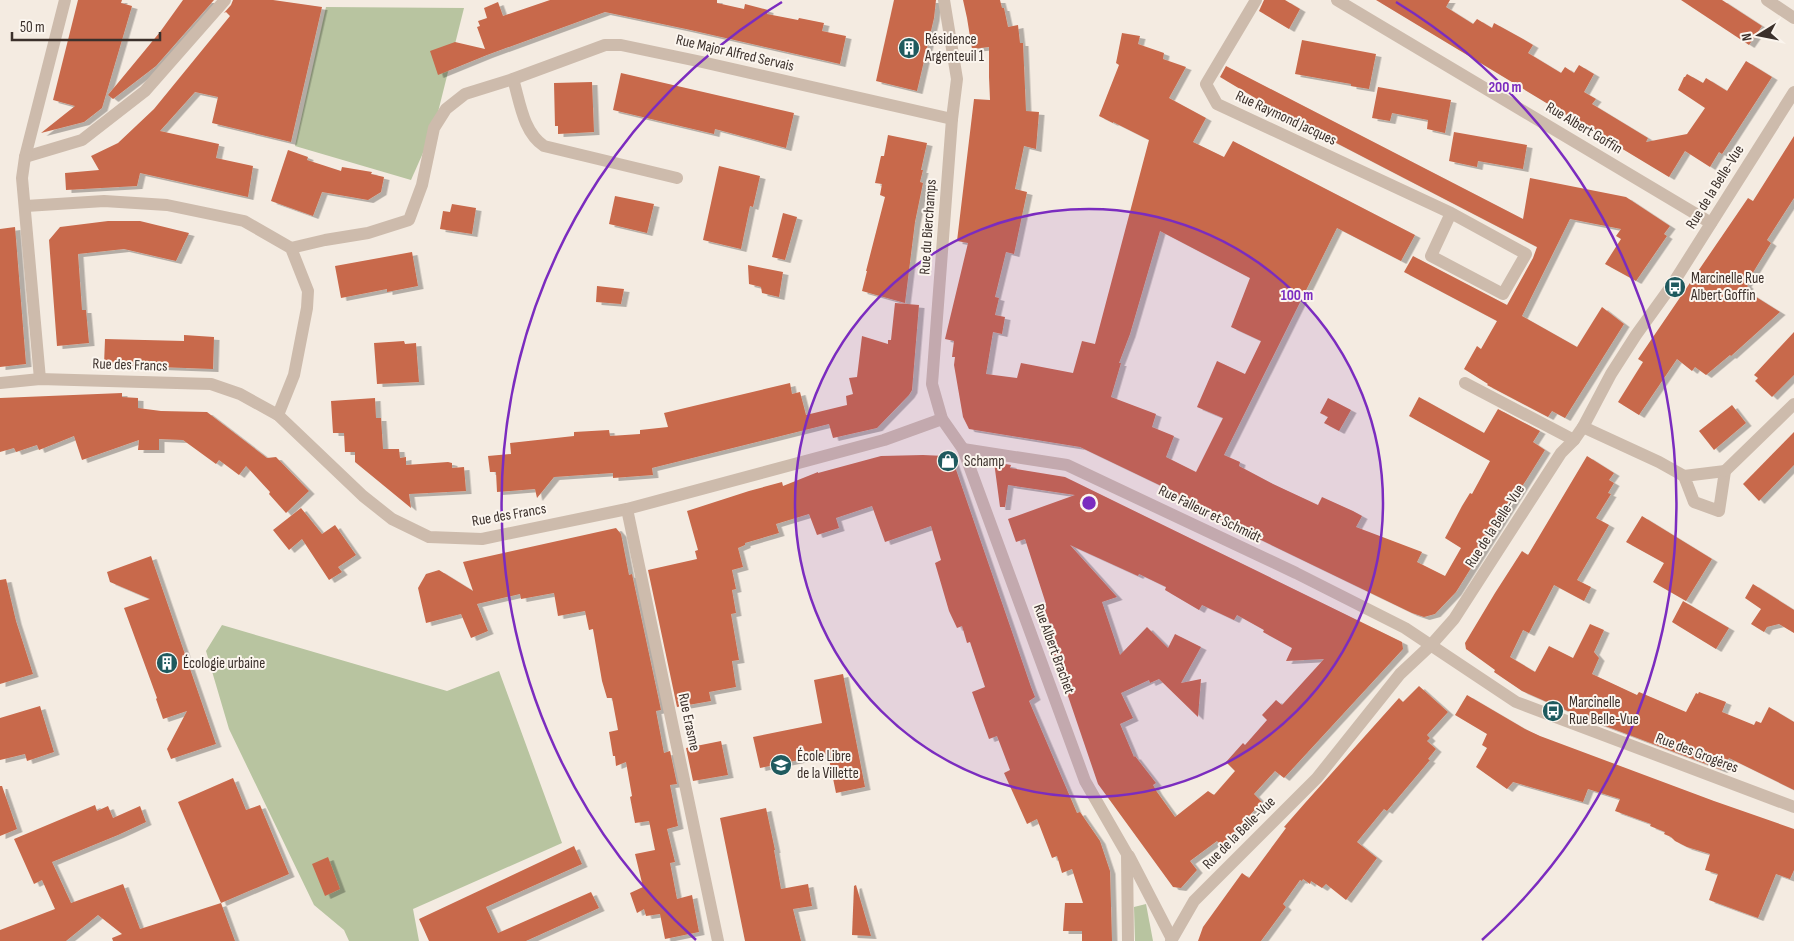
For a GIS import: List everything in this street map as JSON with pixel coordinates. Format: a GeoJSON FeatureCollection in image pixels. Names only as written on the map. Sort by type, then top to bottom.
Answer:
{"type":"FeatureCollection","features":[{"type":"Feature","properties":{"kind":"street"},"geometry":{"type":"LineString","coordinates":[[40,379],[22,178],[24,157],[65,0]]}},
{"type":"Feature","properties":{"kind":"street"},"geometry":{"type":"LineString","coordinates":[[24,157],[82,140],[145,91],[225,0]]}},
{"type":"Feature","properties":{"kind":"street","name":"Rue du Bierchamps"},"geometry":{"type":"LineString","coordinates":[[944,0],[957,79],[952,120],[932,384],[942,419],[963,449]]}},
{"type":"Feature","properties":{"kind":"street","name":"Rue Raymond Jacques"},"geometry":{"type":"LineString","coordinates":[[1256,0],[1206,84],[1217,104],[1451,213],[1526,254],[1504,294],[1431,256],[1451,213]]}},
{"type":"Feature","properties":{"kind":"street","name":"Rue Albert Goffin"},"geometry":{"type":"LineString","coordinates":[[1337,0],[1712,223]]}},
{"type":"Feature","properties":{"kind":"street"},"geometry":{"type":"LineString","coordinates":[[1767,0],[1794,18]]}},
{"type":"Feature","properties":{"kind":"street","name":"Rue Major Alfred Servais"},"geometry":{"type":"LineString","coordinates":[[291,248],[368,233],[409,220],[422,185],[434,128],[446,110],[465,94],[514,79],[605,45],[621,45],[952,120]]}},
{"type":"Feature","properties":{"kind":"street"},"geometry":{"type":"LineString","coordinates":[[514,79],[529,131],[544,146],[677,178]]}},
{"type":"Feature","properties":{"kind":"street","name":"Rue de la Belle-Vue"},"geometry":{"type":"LineString","coordinates":[[1171,940],[1194,901],[1317,778],[1400,674],[1431,645],[1454,619],[1560,453],[1574,440],[1583,427],[1614,369],[1712,223],[1794,92]]}},
{"type":"Feature","properties":{"kind":"street"},"geometry":{"type":"LineString","coordinates":[[26,206],[104,201],[167,205],[244,221],[291,248],[308,291],[307,308],[294,375],[278,415]]}},
{"type":"Feature","properties":{"kind":"street","name":"Rue des Francs"},"geometry":{"type":"LineString","coordinates":[[0,383],[40,379],[211,384],[240,394],[278,415],[370,502],[392,519],[429,537],[482,539],[627,509],[884,440],[942,419]]}},
{"type":"Feature","properties":{"kind":"street"},"geometry":{"type":"LineString","coordinates":[[1464,383],[1574,440]]}},
{"type":"Feature","properties":{"kind":"street"},"geometry":{"type":"LineString","coordinates":[[1583,427],[1659,462],[1684,476],[1725,471],[1794,404]]}},
{"type":"Feature","properties":{"kind":"street","name":"Rue Falleur et Schmidt"},"geometry":{"type":"LineString","coordinates":[[963,449],[1067,465],[1296,573],[1405,628],[1431,645]]}},
{"type":"Feature","properties":{"kind":"street","name":"Rue Albert Brachet"},"geometry":{"type":"LineString","coordinates":[[963,449],[1085,781],[1127,854],[1171,940]]}},
{"type":"Feature","properties":{"kind":"street"},"geometry":{"type":"LineString","coordinates":[[1684,476],[1694,502],[1719,511],[1725,471]]}},
{"type":"Feature","properties":{"kind":"street","name":"Rue Erasme"},"geometry":{"type":"LineString","coordinates":[[627,509],[718,941]]}},
{"type":"Feature","properties":{"kind":"street","name":"Rue des Grogères"},"geometry":{"type":"LineString","coordinates":[[1431,645],[1516,702],[1794,807]]}},
{"type":"Feature","properties":{"kind":"street","name":"Rue Albert Brachet"},"geometry":{"type":"LineString","coordinates":[[1127,854],[1128,941]]}},
{"type":"Feature","properties":{"kind":"green space"},"geometry":{"type":"Polygon","coordinates":[[[326,7],[464,8],[434,128],[411,180],[295,146],[326,7]]]}},
{"type":"Feature","properties":{"kind":"green space"},"geometry":{"type":"Polygon","coordinates":[[[222,625],[447,691],[499,671],[562,843],[413,909],[419,941],[349,941],[344,930],[314,905],[229,729],[206,651],[222,625]]]}},
{"type":"Feature","properties":{"kind":"green space"},"geometry":{"type":"Polygon","coordinates":[[[1146,904],[1153,941],[1135,941],[1134,907],[1146,904]]]}},
{"type":"Feature","properties":{"kind":"building"},"geometry":{"type":"Polygon","coordinates":[[[78,0],[122,0],[121,3],[132,6],[102,108],[84,122],[41,133],[75,106],[53,100],[78,0]]]}},
{"type":"Feature","properties":{"kind":"building"},"geometry":{"type":"Polygon","coordinates":[[[183,0],[214,0],[156,66],[113,99],[108,95],[160,32],[183,0]]]}},
{"type":"Feature","properties":{"kind":"building"},"geometry":{"type":"Polygon","coordinates":[[[233,0],[273,0],[322,7],[291,142],[212,123],[218,97],[195,92],[160,131],[219,144],[216,158],[253,166],[248,197],[140,173],[137,186],[66,190],[65,173],[99,170],[91,156],[118,143],[154,109],[230,16],[226,12],[224,13],[233,0]]]}},
{"type":"Feature","properties":{"kind":"building"},"geometry":{"type":"Polygon","coordinates":[[[550,0],[717,0],[717,3],[744,9],[745,4],[768,10],[767,14],[824,23],[822,31],[846,36],[840,64],[605,12],[438,75],[430,51],[455,42],[485,49],[477,27],[480,26],[478,21],[487,18],[484,8],[498,2],[503,16],[550,0]]]}},
{"type":"Feature","properties":{"kind":"building"},"geometry":{"type":"Polygon","coordinates":[[[894,0],[936,0],[934,18],[917,91],[876,81],[894,0]]]}},
{"type":"Feature","properties":{"kind":"building"},"geometry":{"type":"Polygon","coordinates":[[[963,0],[1000,0],[1002,8],[1004,8],[1008,27],[1018,25],[1020,43],[1023,43],[1026,111],[1039,112],[1036,149],[1024,146],[1015,189],[1027,192],[1014,254],[1006,252],[995,297],[999,298],[995,315],[1005,317],[1002,334],[993,332],[986,374],[1017,378],[1021,363],[1073,373],[1082,341],[1095,344],[1149,140],[1099,116],[1119,65],[1116,63],[1122,33],[1140,36],[1138,44],[1164,53],[1163,59],[1186,67],[1169,98],[1206,118],[1193,142],[1224,157],[1233,141],[1415,235],[1401,261],[1337,228],[1224,455],[1240,462],[1239,466],[1318,505],[1322,497],[1353,511],[1362,516],[1356,527],[1422,552],[1417,562],[1445,576],[1461,548],[1445,538],[1490,461],[1409,416],[1419,397],[1484,433],[1498,409],[1540,431],[1533,442],[1545,450],[1456,592],[1435,614],[1424,617],[1412,613],[1198,509],[1199,507],[1175,496],[1176,493],[1080,447],[969,429],[963,417],[954,365],[955,357],[952,357],[954,341],[945,339],[968,243],[957,241],[974,99],[990,100],[989,47],[972,49],[963,0]],[[1160,231],[1130,334],[1119,363],[1121,363],[1111,397],[1156,414],[1152,427],[1174,436],[1166,457],[1196,472],[1223,418],[1197,407],[1217,361],[1245,374],[1261,341],[1231,327],[1250,278],[1160,231]]]}},
{"type":"Feature","properties":{"kind":"building"},"geometry":{"type":"Polygon","coordinates":[[[1264,0],[1285,0],[1300,9],[1289,29],[1259,11],[1264,0]]]}},
{"type":"Feature","properties":{"kind":"building"},"geometry":{"type":"Polygon","coordinates":[[[1376,0],[1450,0],[1446,7],[1473,24],[1477,19],[1492,28],[1494,23],[1523,39],[1533,45],[1528,53],[1561,73],[1565,67],[1574,73],[1579,65],[1594,74],[1584,92],[1596,99],[1592,104],[1648,138],[1646,142],[1687,134],[1705,108],[1678,90],[1687,74],[1703,83],[1706,78],[1727,91],[1746,61],[1772,77],[1722,154],[1719,152],[1710,167],[1685,151],[1669,177],[1376,0]]]}},
{"type":"Feature","properties":{"kind":"building"},"geometry":{"type":"Polygon","coordinates":[[[1681,0],[1722,0],[1762,26],[1749,45],[1681,0]]]}},
{"type":"Feature","properties":{"kind":"building"},"geometry":{"type":"Polygon","coordinates":[[[1302,40],[1376,54],[1369,89],[1295,74],[1302,40]]]}},
{"type":"Feature","properties":{"kind":"building"},"geometry":{"type":"Polygon","coordinates":[[[1226,66],[1523,219],[1530,178],[1626,197],[1670,226],[1664,234],[1667,236],[1636,281],[1605,264],[1621,239],[1616,236],[1621,229],[1570,219],[1522,316],[1577,347],[1602,307],[1624,324],[1565,418],[1552,411],[1548,417],[1487,385],[1464,369],[1477,346],[1481,349],[1497,321],[1404,272],[1413,256],[1507,305],[1533,258],[1537,247],[1261,104],[1262,102],[1220,77],[1226,66]]]}},
{"type":"Feature","properties":{"kind":"building"},"geometry":{"type":"Polygon","coordinates":[[[621,73],[794,113],[786,148],[715,129],[714,134],[613,110],[621,73]]]}},
{"type":"Feature","properties":{"kind":"building"},"geometry":{"type":"Polygon","coordinates":[[[592,82],[594,132],[558,134],[558,126],[555,126],[554,83],[592,82]]]}},
{"type":"Feature","properties":{"kind":"building"},"geometry":{"type":"Polygon","coordinates":[[[1378,87],[1451,100],[1445,133],[1427,129],[1428,120],[1392,113],[1390,121],[1372,118],[1378,87]]]}},
{"type":"Feature","properties":{"kind":"building"},"geometry":{"type":"Polygon","coordinates":[[[1454,132],[1527,145],[1523,169],[1478,161],[1477,167],[1449,161],[1454,132]]]}},
{"type":"Feature","properties":{"kind":"building"},"geometry":{"type":"Polygon","coordinates":[[[888,135],[927,143],[921,170],[923,170],[920,182],[923,183],[915,222],[905,303],[862,291],[885,197],[880,195],[882,184],[875,183],[881,156],[884,156],[888,135]]]}},
{"type":"Feature","properties":{"kind":"building"},"geometry":{"type":"Polygon","coordinates":[[[1794,136],[1794,198],[1767,240],[1771,243],[1746,284],[1748,286],[1745,290],[1780,312],[1731,356],[1706,375],[1695,367],[1692,371],[1677,359],[1639,415],[1618,402],[1643,362],[1638,359],[1748,198],[1753,201],[1794,136]]]}},
{"type":"Feature","properties":{"kind":"building"},"geometry":{"type":"Polygon","coordinates":[[[288,150],[308,157],[307,160],[341,171],[342,167],[372,172],[371,174],[384,177],[381,192],[368,200],[322,192],[313,216],[271,201],[288,150]]]}},
{"type":"Feature","properties":{"kind":"building"},"geometry":{"type":"Polygon","coordinates":[[[719,166],[760,176],[753,207],[750,206],[741,249],[703,240],[719,166]]]}},
{"type":"Feature","properties":{"kind":"building"},"geometry":{"type":"Polygon","coordinates":[[[615,196],[654,204],[647,233],[609,224],[615,196]]]}},
{"type":"Feature","properties":{"kind":"building"},"geometry":{"type":"Polygon","coordinates":[[[452,204],[476,208],[472,234],[440,229],[443,211],[450,212],[452,204]]]}},
{"type":"Feature","properties":{"kind":"building"},"geometry":{"type":"Polygon","coordinates":[[[783,213],[797,217],[785,260],[772,257],[783,213]]]}},
{"type":"Feature","properties":{"kind":"building"},"geometry":{"type":"Polygon","coordinates":[[[108,221],[140,221],[189,233],[176,261],[124,249],[78,254],[82,310],[86,310],[89,343],[57,346],[49,240],[60,227],[108,221]]]}},
{"type":"Feature","properties":{"kind":"building"},"geometry":{"type":"Polygon","coordinates":[[[15,227],[26,364],[0,367],[0,229],[15,227]]]}},
{"type":"Feature","properties":{"kind":"building"},"geometry":{"type":"Polygon","coordinates":[[[412,252],[418,286],[387,292],[387,289],[341,298],[335,266],[412,252]]]}},
{"type":"Feature","properties":{"kind":"building"},"geometry":{"type":"Polygon","coordinates":[[[748,265],[783,272],[779,297],[762,293],[761,287],[749,284],[748,265]]]}},
{"type":"Feature","properties":{"kind":"building"},"geometry":{"type":"Polygon","coordinates":[[[597,286],[624,289],[621,304],[596,302],[597,286]]]}},
{"type":"Feature","properties":{"kind":"building"},"geometry":{"type":"Polygon","coordinates":[[[895,303],[919,305],[912,390],[877,428],[833,438],[829,424],[652,468],[653,475],[613,478],[613,473],[554,477],[537,498],[535,489],[497,492],[496,472],[490,472],[488,456],[511,454],[510,443],[574,436],[574,432],[609,430],[610,436],[640,434],[640,430],[668,427],[664,413],[790,383],[792,394],[800,392],[806,415],[847,405],[846,396],[853,394],[849,378],[857,377],[862,336],[888,344],[888,340],[891,340],[895,303]]]}},
{"type":"Feature","properties":{"kind":"building"},"geometry":{"type":"Polygon","coordinates":[[[1794,332],[1794,375],[1772,397],[1755,381],[1758,378],[1754,375],[1794,332]]]}},
{"type":"Feature","properties":{"kind":"building"},"geometry":{"type":"Polygon","coordinates":[[[184,335],[214,337],[213,369],[104,365],[105,339],[184,341],[184,335]]]}},
{"type":"Feature","properties":{"kind":"building"},"geometry":{"type":"Polygon","coordinates":[[[404,341],[405,344],[416,343],[419,382],[377,384],[374,343],[404,341]]]}},
{"type":"Feature","properties":{"kind":"building"},"geometry":{"type":"Polygon","coordinates":[[[122,393],[122,397],[138,398],[138,408],[161,411],[207,412],[267,458],[276,457],[309,491],[286,513],[246,466],[239,475],[219,460],[216,464],[183,440],[159,439],[159,450],[138,450],[139,440],[82,460],[74,436],[39,450],[37,445],[16,452],[14,448],[0,452],[0,398],[122,393]]]}},
{"type":"Feature","properties":{"kind":"building"},"geometry":{"type":"Polygon","coordinates":[[[375,398],[376,418],[381,418],[383,449],[399,449],[400,458],[406,457],[406,465],[448,462],[452,463],[452,468],[464,467],[466,491],[409,494],[411,508],[355,462],[355,452],[345,452],[344,433],[333,433],[331,401],[375,398]]]}},
{"type":"Feature","properties":{"kind":"building"},"geometry":{"type":"Polygon","coordinates":[[[1328,398],[1351,410],[1339,431],[1324,423],[1328,417],[1320,413],[1328,398]]]}},
{"type":"Feature","properties":{"kind":"building"},"geometry":{"type":"Polygon","coordinates":[[[1732,405],[1746,423],[1714,450],[1699,431],[1732,405]]]}},
{"type":"Feature","properties":{"kind":"building"},"geometry":{"type":"Polygon","coordinates":[[[1794,432],[1794,465],[1759,501],[1743,484],[1794,432]]]}},
{"type":"Feature","properties":{"kind":"building"},"geometry":{"type":"Polygon","coordinates":[[[923,455],[952,458],[1035,697],[1029,701],[1077,813],[1080,812],[1100,841],[1110,871],[1112,941],[1082,941],[1082,931],[1063,931],[1065,903],[1083,903],[1072,869],[1062,873],[1057,856],[1052,858],[1037,819],[1027,824],[1004,773],[1010,770],[997,736],[989,739],[972,692],[985,687],[970,642],[967,643],[962,626],[957,628],[949,611],[935,563],[941,560],[931,526],[885,542],[872,506],[836,518],[839,528],[817,535],[809,514],[776,524],[779,533],[745,543],[745,545],[738,548],[743,567],[732,570],[736,589],[732,590],[736,613],[731,614],[739,660],[732,661],[736,687],[709,692],[711,701],[677,707],[648,570],[697,559],[695,551],[698,550],[687,511],[749,491],[782,482],[783,486],[818,472],[881,456],[923,455]]]}},
{"type":"Feature","properties":{"kind":"building"},"geometry":{"type":"Polygon","coordinates":[[[1587,456],[1614,473],[1609,480],[1614,483],[1608,493],[1611,494],[1596,518],[1609,525],[1577,580],[1591,587],[1584,601],[1554,585],[1529,633],[1523,630],[1510,657],[1535,672],[1549,646],[1573,658],[1590,624],[1604,630],[1594,652],[1599,658],[1592,674],[1637,695],[1639,692],[1686,712],[1696,693],[1698,694],[1699,692],[1726,702],[1722,712],[1754,725],[1756,721],[1761,723],[1769,707],[1794,722],[1794,790],[1729,758],[1722,770],[1579,716],[1522,691],[1494,672],[1495,670],[1466,649],[1465,643],[1495,593],[1522,551],[1528,555],[1587,456]]]}},
{"type":"Feature","properties":{"kind":"building"},"geometry":{"type":"Polygon","coordinates":[[[994,462],[1011,465],[1010,468],[1065,477],[1402,642],[1403,649],[1284,778],[1275,771],[1254,794],[1262,802],[1221,845],[1217,841],[1190,861],[1197,870],[1181,888],[1173,887],[1098,784],[1053,652],[1059,649],[1043,605],[1046,604],[1025,539],[1016,542],[1008,519],[1075,495],[1008,485],[1005,507],[1000,507],[994,462]],[[1070,545],[1117,597],[1102,602],[1120,655],[1147,627],[1168,648],[1175,634],[1201,647],[1181,683],[1201,679],[1198,717],[1159,679],[1150,683],[1149,680],[1121,693],[1133,718],[1120,724],[1134,757],[1156,783],[1153,785],[1175,817],[1208,791],[1214,795],[1235,771],[1226,762],[1243,743],[1245,745],[1267,720],[1262,715],[1276,700],[1282,705],[1324,659],[1286,661],[1292,648],[1263,632],[1264,630],[1237,615],[1234,620],[1202,605],[1199,610],[1165,590],[1166,587],[1139,574],[1138,576],[1070,545]]]}},
{"type":"Feature","properties":{"kind":"building"},"geometry":{"type":"Polygon","coordinates":[[[301,508],[322,534],[335,525],[356,555],[338,567],[342,572],[329,580],[302,539],[289,550],[273,530],[301,508]]]}},
{"type":"Feature","properties":{"kind":"building"},"geometry":{"type":"Polygon","coordinates":[[[1642,516],[1712,559],[1686,601],[1653,582],[1664,563],[1626,542],[1642,516]]]}},
{"type":"Feature","properties":{"kind":"building"},"geometry":{"type":"Polygon","coordinates":[[[616,528],[621,534],[629,575],[632,574],[661,710],[656,711],[664,753],[670,751],[677,784],[670,785],[678,826],[667,829],[675,862],[670,863],[677,899],[692,895],[699,932],[665,939],[660,914],[646,916],[644,909],[637,913],[630,893],[643,887],[635,854],[655,850],[649,821],[635,823],[626,762],[616,766],[615,756],[613,756],[609,732],[618,730],[612,698],[607,698],[602,681],[593,629],[589,630],[585,611],[558,616],[554,593],[521,599],[520,594],[477,604],[488,631],[471,638],[461,614],[426,623],[418,588],[426,574],[439,570],[473,591],[463,562],[616,528]]]}},
{"type":"Feature","properties":{"kind":"building","name":"Écologie urbaine"},"geometry":{"type":"Polygon","coordinates":[[[151,556],[216,744],[171,759],[167,749],[187,711],[163,719],[124,608],[150,599],[110,582],[107,572],[151,556]]]}},
{"type":"Feature","properties":{"kind":"building"},"geometry":{"type":"Polygon","coordinates":[[[6,579],[16,621],[33,674],[0,684],[0,580],[6,579]]]}},
{"type":"Feature","properties":{"kind":"building"},"geometry":{"type":"Polygon","coordinates":[[[1753,584],[1794,610],[1794,633],[1779,624],[1767,627],[1764,632],[1751,624],[1761,609],[1745,598],[1753,584]]]}},
{"type":"Feature","properties":{"kind":"building"},"geometry":{"type":"Polygon","coordinates":[[[1683,601],[1729,628],[1716,649],[1672,622],[1683,601]]]}},
{"type":"Feature","properties":{"kind":"building"},"geometry":{"type":"Polygon","coordinates":[[[843,674],[865,787],[836,793],[828,754],[760,768],[753,737],[822,723],[814,680],[843,674]]]}},
{"type":"Feature","properties":{"kind":"building"},"geometry":{"type":"Polygon","coordinates":[[[1419,686],[1448,712],[1427,735],[1430,738],[1427,741],[1436,749],[1428,759],[1430,760],[1387,811],[1384,809],[1357,842],[1377,858],[1346,900],[1326,884],[1322,888],[1311,881],[1310,884],[1303,879],[1302,881],[1300,880],[1283,904],[1286,907],[1261,941],[1198,941],[1203,927],[1242,873],[1249,878],[1286,828],[1284,827],[1305,803],[1399,698],[1403,702],[1419,686]]]}},
{"type":"Feature","properties":{"kind":"building"},"geometry":{"type":"Polygon","coordinates":[[[1467,695],[1540,736],[1794,829],[1794,870],[1790,879],[1776,874],[1758,918],[1709,900],[1718,874],[1705,870],[1710,854],[1687,847],[1664,834],[1665,832],[1650,826],[1651,824],[1615,811],[1620,799],[1588,789],[1583,802],[1513,782],[1507,789],[1476,767],[1487,748],[1482,745],[1487,734],[1455,715],[1467,695]]]}},
{"type":"Feature","properties":{"kind":"building"},"geometry":{"type":"Polygon","coordinates":[[[40,706],[54,752],[27,761],[25,754],[0,760],[0,718],[40,706]]]}},
{"type":"Feature","properties":{"kind":"building"},"geometry":{"type":"Polygon","coordinates":[[[721,741],[728,775],[693,781],[686,748],[721,741]]]}},
{"type":"Feature","properties":{"kind":"building"},"geometry":{"type":"Polygon","coordinates":[[[233,778],[246,810],[260,805],[289,874],[221,903],[178,802],[233,778]]]}},
{"type":"Feature","properties":{"kind":"building"},"geometry":{"type":"Polygon","coordinates":[[[0,786],[2,786],[17,829],[0,836],[0,786]]]}},
{"type":"Feature","properties":{"kind":"building"},"geometry":{"type":"Polygon","coordinates":[[[95,805],[97,811],[108,806],[113,818],[140,806],[146,822],[52,862],[71,903],[123,884],[140,929],[221,903],[235,941],[113,941],[112,938],[122,934],[98,915],[66,941],[0,941],[0,930],[55,909],[42,880],[34,884],[14,839],[95,805]]]}},
{"type":"Feature","properties":{"kind":"building"},"geometry":{"type":"Polygon","coordinates":[[[766,808],[781,889],[808,884],[812,906],[793,909],[801,941],[745,941],[720,818],[766,808]]]}},
{"type":"Feature","properties":{"kind":"building"},"geometry":{"type":"Polygon","coordinates":[[[574,846],[582,864],[486,907],[498,933],[591,892],[599,908],[526,941],[429,941],[419,919],[574,846]]]}},
{"type":"Feature","properties":{"kind":"building"},"geometry":{"type":"Polygon","coordinates":[[[328,857],[340,889],[325,896],[312,864],[328,857]]]}},
{"type":"Feature","properties":{"kind":"building"},"geometry":{"type":"Polygon","coordinates":[[[856,885],[871,936],[852,935],[854,886],[856,885]]]}},
{"type":"Feature","properties":{"kind":"place","name":"Résidence Argenteuil 1"},"geometry":{"type":"Point","coordinates":[909,48]}},
{"type":"Feature","properties":{"kind":"place","name":"Marcinelle Rue Albert Goffin"},"geometry":{"type":"Point","coordinates":[1675,287]}},
{"type":"Feature","properties":{"kind":"place","name":"Schamp"},"geometry":{"type":"Point","coordinates":[948,461]}},
{"type":"Feature","properties":{"kind":"place","name":"Écologie urbaine"},"geometry":{"type":"Point","coordinates":[167,663]}},
{"type":"Feature","properties":{"kind":"place","name":"Marcinelle Rue Belle-Vue"},"geometry":{"type":"Point","coordinates":[1553,711]}},
{"type":"Feature","properties":{"kind":"place","name":"École Libre de la Villette"},"geometry":{"type":"Point","coordinates":[781,765]}}]}
